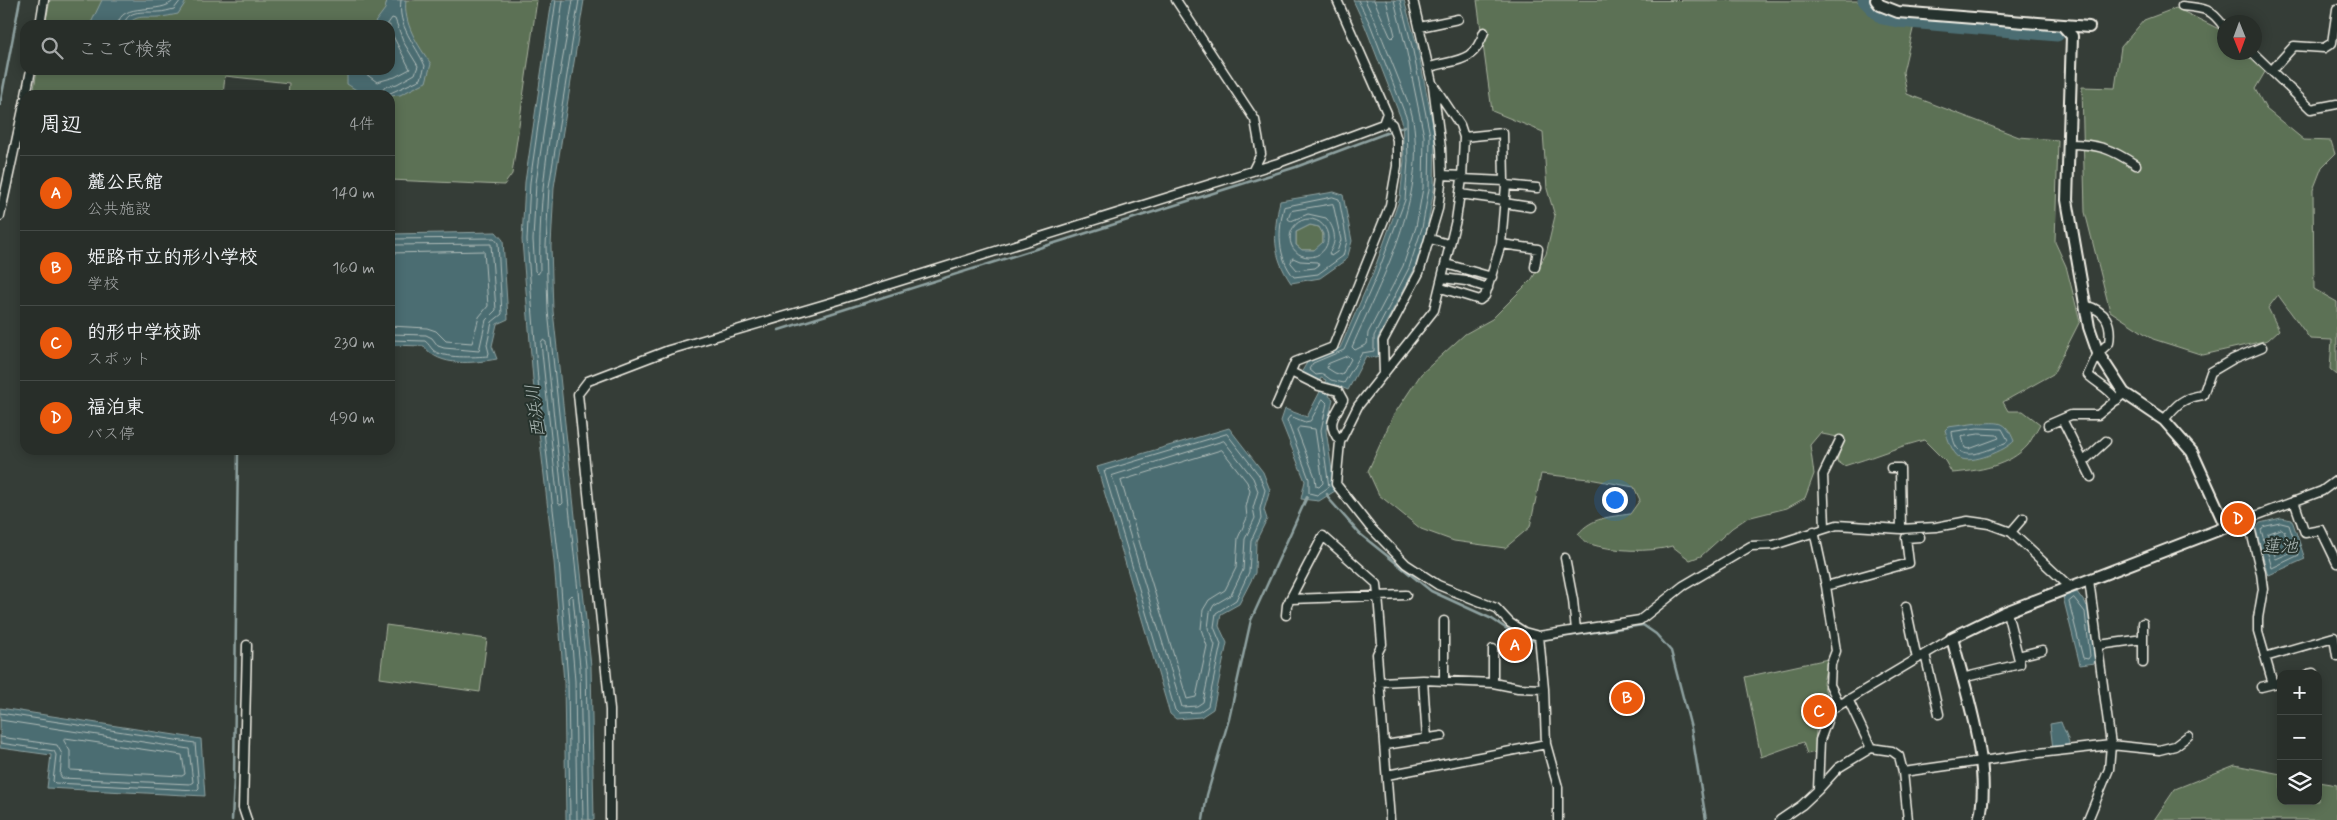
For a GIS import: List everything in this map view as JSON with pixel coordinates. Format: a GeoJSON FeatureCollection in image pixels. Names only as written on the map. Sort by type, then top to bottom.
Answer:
{"type":"FeatureCollection","features":[{"type":"Feature","properties":{"kind":"street"},"geometry":{"type":"LineString","coordinates":[[41,20],[44,0]]}},
{"type":"Feature","properties":{"kind":"street"},"geometry":{"type":"LineString","coordinates":[[1176,0],[1255,120],[1261,154],[1254,170]]}},
{"type":"Feature","properties":{"kind":"street"},"geometry":{"type":"LineString","coordinates":[[610,820],[610,710],[578,394],[588,381],[669,350],[839,300],[1254,170],[1329,145],[1383,124],[1387,113],[1337,0]]}},
{"type":"Feature","properties":{"kind":"street"},"geometry":{"type":"LineString","coordinates":[[1384,374],[1383,341],[1419,273],[1438,210],[1442,175],[1441,148],[1430,67],[1413,0]]}},
{"type":"Feature","properties":{"kind":"street"},"geometry":{"type":"LineString","coordinates":[[1876,0],[1880,5],[1898,12],[2088,27]]}},
{"type":"Feature","properties":{"kind":"street"},"geometry":{"type":"LineString","coordinates":[[2182,6],[2199,8],[2215,14],[2217,17]]}},
{"type":"Feature","properties":{"kind":"street"},"geometry":{"type":"LineString","coordinates":[[2272,70],[2294,46],[2324,48],[2332,43],[2337,9]]}},
{"type":"Feature","properties":{"kind":"street"},"geometry":{"type":"LineString","coordinates":[[1420,27],[1458,19]]}},
{"type":"Feature","properties":{"kind":"street"},"geometry":{"type":"LineString","coordinates":[[2063,26],[2072,36],[2067,200],[2089,327],[2098,353],[2120,397]]}},
{"type":"Feature","properties":{"kind":"street"},"geometry":{"type":"LineString","coordinates":[[1430,67],[1473,54],[1484,32]]}},
{"type":"Feature","properties":{"kind":"street"},"geometry":{"type":"LineString","coordinates":[[2261,60],[2311,109],[2337,104]]}},
{"type":"Feature","properties":{"kind":"street"},"geometry":{"type":"LineString","coordinates":[[27,90],[30,75]]}},
{"type":"Feature","properties":{"kind":"street"},"geometry":{"type":"LineString","coordinates":[[1432,83],[1460,125],[1464,137],[1460,194],[1444,278],[1434,310],[1358,406],[1340,442],[1336,484],[1370,527],[1406,564],[1438,585],[1496,608],[1510,623],[1524,632],[1538,636],[1640,620],[1683,586],[1698,579],[1726,559],[1751,546],[1774,545],[1825,527],[1848,524],[1901,529],[1936,527],[1968,521],[1989,524],[2011,532],[2070,587]]}},
{"type":"Feature","properties":{"kind":"street"},"geometry":{"type":"LineString","coordinates":[[1276,406],[1295,362],[1333,347],[1390,205],[1397,166],[1397,140],[1392,124],[1386,120]]}},
{"type":"Feature","properties":{"kind":"street"},"geometry":{"type":"LineString","coordinates":[[1441,288],[1480,300],[1486,296],[1501,244],[1505,183],[1503,133],[1464,137]]}},
{"type":"Feature","properties":{"kind":"street"},"geometry":{"type":"LineString","coordinates":[[0,216],[20,141]]}},
{"type":"Feature","properties":{"kind":"street"},"geometry":{"type":"LineString","coordinates":[[2068,144],[2092,144],[2117,152],[2136,165]]}},
{"type":"Feature","properties":{"kind":"street"},"geometry":{"type":"LineString","coordinates":[[1442,175],[1537,188]]}},
{"type":"Feature","properties":{"kind":"street"},"geometry":{"type":"LineString","coordinates":[[1460,194],[1530,207]]}},
{"type":"Feature","properties":{"kind":"street"},"geometry":{"type":"LineString","coordinates":[[1430,239],[1449,244]]}},
{"type":"Feature","properties":{"kind":"street"},"geometry":{"type":"LineString","coordinates":[[1501,244],[1538,249],[1534,267]]}},
{"type":"Feature","properties":{"kind":"street"},"geometry":{"type":"LineString","coordinates":[[1446,264],[1492,277]]}},
{"type":"Feature","properties":{"kind":"street"},"geometry":{"type":"LineString","coordinates":[[1444,278],[1466,281],[1488,288]]}},
{"type":"Feature","properties":{"kind":"street"},"geometry":{"type":"LineString","coordinates":[[2085,305],[2104,314],[2111,330],[2109,343],[2098,353],[2088,375],[2099,385],[2164,420],[2192,452],[2226,527]]}},
{"type":"Feature","properties":{"kind":"street"},"geometry":{"type":"LineString","coordinates":[[2164,420],[2177,404],[2188,397],[2203,395],[2211,372],[2233,359],[2262,347]]}},
{"type":"Feature","properties":{"kind":"street"},"geometry":{"type":"LineString","coordinates":[[1291,372],[1319,386],[1338,391],[1343,400],[1331,422],[1331,430],[1340,442]]}},
{"type":"Feature","properties":{"kind":"street"},"geometry":{"type":"LineString","coordinates":[[2048,425],[2071,415],[2098,415],[2120,397]]}},
{"type":"Feature","properties":{"kind":"street"},"geometry":{"type":"LineString","coordinates":[[2062,419],[2091,477]]}},
{"type":"Feature","properties":{"kind":"street"},"geometry":{"type":"LineString","coordinates":[[1825,527],[1823,475],[1840,440]]}},
{"type":"Feature","properties":{"kind":"street"},"geometry":{"type":"LineString","coordinates":[[2084,460],[2106,441]]}},
{"type":"Feature","properties":{"kind":"street"},"geometry":{"type":"LineString","coordinates":[[1891,468],[1900,468],[1901,529]]}},
{"type":"Feature","properties":{"kind":"street"},"geometry":{"type":"LineString","coordinates":[[1818,790],[1820,740],[1823,727],[1831,710],[1839,703],[1952,638],[2006,612],[2322,491],[2337,480]]}},
{"type":"Feature","properties":{"kind":"street"},"geometry":{"type":"LineString","coordinates":[[2294,502],[2305,533],[2321,530],[2337,563]]}},
{"type":"Feature","properties":{"kind":"street"},"geometry":{"type":"LineString","coordinates":[[2011,532],[2024,518]]}},
{"type":"Feature","properties":{"kind":"street"},"geometry":{"type":"LineString","coordinates":[[2248,519],[2263,589],[2258,618],[2258,632],[2265,657],[2277,683],[2261,687]]}},
{"type":"Feature","properties":{"kind":"street"},"geometry":{"type":"LineString","coordinates":[[1814,531],[1826,586],[1836,651],[1831,664],[1830,685],[1839,703]]}},
{"type":"Feature","properties":{"kind":"street"},"geometry":{"type":"LineString","coordinates":[[1286,615],[1287,605],[1323,536],[1377,584],[1382,644],[1378,654],[1390,820]]}},
{"type":"Feature","properties":{"kind":"street"},"geometry":{"type":"LineString","coordinates":[[1826,586],[1909,563],[1906,538],[1920,536]]}},
{"type":"Feature","properties":{"kind":"street"},"geometry":{"type":"LineString","coordinates":[[1565,558],[1573,600],[1576,630]]}},
{"type":"Feature","properties":{"kind":"street"},"geometry":{"type":"LineString","coordinates":[[2088,820],[2109,769],[2111,746],[2089,580]]}},
{"type":"Feature","properties":{"kind":"street"},"geometry":{"type":"LineString","coordinates":[[1290,599],[1406,595]]}},
{"type":"Feature","properties":{"kind":"street"},"geometry":{"type":"LineString","coordinates":[[1906,607],[1917,659]]}},
{"type":"Feature","properties":{"kind":"street"},"geometry":{"type":"LineString","coordinates":[[1962,678],[2020,664],[2006,612]]}},
{"type":"Feature","properties":{"kind":"street"},"geometry":{"type":"LineString","coordinates":[[1444,621],[1444,681]]}},
{"type":"Feature","properties":{"kind":"street"},"geometry":{"type":"LineString","coordinates":[[2143,623],[2143,663]]}},
{"type":"Feature","properties":{"kind":"street"},"geometry":{"type":"LineString","coordinates":[[1538,636],[1544,689],[1546,744],[1558,787],[1558,820]]}},
{"type":"Feature","properties":{"kind":"street"},"geometry":{"type":"LineString","coordinates":[[2265,657],[2334,637],[2337,656]]}},
{"type":"Feature","properties":{"kind":"street"},"geometry":{"type":"LineString","coordinates":[[1952,638],[1981,761],[1982,799],[1979,820]]}},
{"type":"Feature","properties":{"kind":"street"},"geometry":{"type":"LineString","coordinates":[[2099,645],[2143,639]]}},
{"type":"Feature","properties":{"kind":"street"},"geometry":{"type":"LineString","coordinates":[[247,645],[243,808],[247,820]]}},
{"type":"Feature","properties":{"kind":"street"},"geometry":{"type":"LineString","coordinates":[[1493,649],[1494,683]]}},
{"type":"Feature","properties":{"kind":"street"},"geometry":{"type":"LineString","coordinates":[[2018,656],[2042,650]]}},
{"type":"Feature","properties":{"kind":"street"},"geometry":{"type":"LineString","coordinates":[[1925,654],[1940,714]]}},
{"type":"Feature","properties":{"kind":"street"},"geometry":{"type":"LineString","coordinates":[[1380,682],[1423,680],[1494,683],[1518,688],[1544,689]]}},
{"type":"Feature","properties":{"kind":"street"},"geometry":{"type":"LineString","coordinates":[[1423,680],[1427,739]]}},
{"type":"Feature","properties":{"kind":"street"},"geometry":{"type":"LineString","coordinates":[[1848,699],[1871,748]]}},
{"type":"Feature","properties":{"kind":"street"},"geometry":{"type":"LineString","coordinates":[[1385,745],[1442,736]]}},
{"type":"Feature","properties":{"kind":"street"},"geometry":{"type":"LineString","coordinates":[[1903,772],[2039,752],[2111,746],[2159,750],[2175,746],[2188,736]]}},
{"type":"Feature","properties":{"kind":"street"},"geometry":{"type":"LineString","coordinates":[[1387,775],[1546,744]]}},
{"type":"Feature","properties":{"kind":"street"},"geometry":{"type":"LineString","coordinates":[[1780,820],[1802,805],[1838,768],[1871,748],[1892,751],[1899,756],[1903,772],[1908,820]]}},
{"type":"Feature","properties":{"kind":"green space"},"geometry":{"type":"Polygon","coordinates":[[[50,0],[537,0],[512,174],[504,185],[395,180],[395,90],[288,90],[289,83],[225,76],[224,90],[34,90],[36,75],[395,75],[395,20],[46,20],[50,0]]]}},
{"type":"Feature","properties":{"kind":"green space"},"geometry":{"type":"Polygon","coordinates":[[[1477,0],[1858,1],[1871,14],[1882,21],[1914,25],[1903,72],[1907,94],[2019,137],[2058,140],[2055,242],[2066,266],[2080,321],[2053,374],[2003,402],[2008,411],[2023,411],[2040,424],[2028,445],[2021,452],[2003,463],[1983,469],[1952,473],[1945,461],[1924,440],[1844,466],[1837,461],[1843,438],[1822,434],[1821,432],[1810,445],[1814,474],[1805,498],[1787,508],[1747,518],[1732,528],[1701,556],[1690,560],[1672,546],[1653,550],[1631,550],[1609,548],[1585,541],[1578,534],[1583,528],[1595,521],[1608,517],[1630,514],[1640,500],[1634,487],[1589,479],[1541,474],[1530,527],[1505,548],[1454,541],[1421,529],[1379,495],[1368,471],[1393,416],[1421,374],[1465,334],[1492,319],[1532,279],[1546,254],[1555,216],[1547,189],[1543,132],[1492,111],[1477,0]]]}},
{"type":"Feature","properties":{"kind":"green space"},"geometry":{"type":"Polygon","coordinates":[[[2176,8],[2217,28],[2217,60],[2252,60],[2265,72],[2255,89],[2266,109],[2304,140],[2331,141],[2335,154],[2322,167],[2313,190],[2314,289],[2337,302],[2337,375],[2330,369],[2332,340],[2310,339],[2278,295],[2268,308],[2279,330],[2268,340],[2203,355],[2153,339],[2110,311],[2085,212],[2082,87],[2115,88],[2121,47],[2144,20],[2176,8]]]}},
{"type":"Feature","properties":{"kind":"green space"},"geometry":{"type":"Polygon","coordinates":[[[1310,225],[1319,227],[1323,234],[1323,242],[1315,250],[1302,250],[1296,245],[1296,232],[1310,225]]]}},
{"type":"Feature","properties":{"kind":"green space"},"geometry":{"type":"Polygon","coordinates":[[[386,625],[487,639],[480,692],[380,678],[386,625]]]}},
{"type":"Feature","properties":{"kind":"green space"},"geometry":{"type":"Polygon","coordinates":[[[1828,659],[1823,683],[1829,702],[1816,729],[1815,752],[1807,754],[1803,742],[1761,757],[1745,677],[1828,659]]]}},
{"type":"Feature","properties":{"kind":"green space"},"geometry":{"type":"Polygon","coordinates":[[[2235,765],[2277,773],[2277,805],[2322,805],[2322,783],[2337,785],[2337,820],[2154,820],[2175,789],[2235,765]]]}},
{"type":"Feature","properties":{"kind":"water"},"geometry":{"type":"Polygon","coordinates":[[[102,0],[187,0],[178,14],[163,17],[142,17],[133,20],[92,20],[102,0]]]}},
{"type":"Feature","properties":{"kind":"water"},"geometry":{"type":"Polygon","coordinates":[[[387,0],[406,0],[407,17],[412,34],[431,64],[426,82],[400,95],[395,96],[395,90],[356,90],[347,84],[347,75],[395,75],[395,20],[377,20],[385,9],[387,0]]]}},
{"type":"Feature","properties":{"kind":"water"},"geometry":{"type":"Polygon","coordinates":[[[552,0],[584,0],[554,187],[551,246],[553,311],[591,666],[594,820],[566,820],[564,682],[554,562],[533,380],[522,240],[525,182],[552,0]]]}},
{"type":"Feature","properties":{"kind":"water"},"geometry":{"type":"Polygon","coordinates":[[[1353,0],[1404,0],[1417,45],[1435,135],[1434,189],[1427,229],[1414,270],[1378,338],[1379,356],[1371,358],[1366,356],[1348,390],[1334,384],[1329,396],[1333,399],[1326,430],[1335,491],[1319,501],[1301,499],[1305,481],[1281,421],[1285,409],[1307,417],[1326,380],[1321,378],[1319,382],[1301,373],[1309,359],[1340,348],[1373,273],[1400,198],[1404,161],[1402,121],[1353,0]]]}},
{"type":"Feature","properties":{"kind":"water"},"geometry":{"type":"Polygon","coordinates":[[[1334,192],[1343,195],[1352,241],[1347,259],[1320,278],[1291,283],[1280,263],[1277,253],[1275,234],[1280,201],[1334,192]],[[1310,225],[1296,232],[1296,245],[1302,250],[1314,250],[1323,242],[1323,234],[1319,227],[1310,225]]]}},
{"type":"Feature","properties":{"kind":"water"},"geometry":{"type":"Polygon","coordinates":[[[496,232],[503,240],[508,319],[497,324],[492,346],[497,359],[478,362],[448,361],[430,353],[424,346],[395,345],[395,234],[496,232]]]}},
{"type":"Feature","properties":{"kind":"water"},"geometry":{"type":"Polygon","coordinates":[[[1978,423],[2001,424],[2008,429],[2014,441],[1988,456],[1972,460],[1960,458],[1953,449],[1945,430],[1948,427],[1978,423]]]}},
{"type":"Feature","properties":{"kind":"water"},"geometry":{"type":"Polygon","coordinates":[[[1229,428],[1263,472],[1270,490],[1264,510],[1267,519],[1256,541],[1255,573],[1239,604],[1221,614],[1219,626],[1227,643],[1213,709],[1201,717],[1176,719],[1170,714],[1097,467],[1229,428]]]}},
{"type":"Feature","properties":{"kind":"water","name":"蓮池"},"geometry":{"type":"Polygon","coordinates":[[[2281,518],[2292,520],[2305,559],[2269,575],[2256,529],[2260,523],[2281,518]]]}},
{"type":"Feature","properties":{"kind":"water"},"geometry":{"type":"Polygon","coordinates":[[[2077,592],[2090,610],[2095,663],[2080,665],[2063,597],[2077,592]]]}},
{"type":"Feature","properties":{"kind":"water"},"geometry":{"type":"Polygon","coordinates":[[[0,708],[201,739],[205,796],[47,788],[51,755],[0,748],[0,708]]]}},
{"type":"Feature","properties":{"kind":"water"},"geometry":{"type":"Polygon","coordinates":[[[2061,722],[2068,738],[2069,748],[2053,749],[2050,724],[2061,722]]]}},
{"type":"Feature","properties":{"kind":"waterway"},"geometry":{"type":"LineString","coordinates":[[0,105],[20,0]]}},
{"type":"Feature","properties":{"kind":"waterway"},"geometry":{"type":"LineString","coordinates":[[1865,0],[1882,17],[1898,20],[2057,34]]}},
{"type":"Feature","properties":{"kind":"waterway"},"geometry":{"type":"LineString","coordinates":[[779,330],[1296,167],[1405,126]]}},
{"type":"Feature","properties":{"kind":"waterway"},"geometry":{"type":"LineString","coordinates":[[232,820],[238,455]]}},
{"type":"Feature","properties":{"kind":"waterway"},"geometry":{"type":"LineString","coordinates":[[1327,494],[1329,499],[1360,534],[1431,591],[1492,619],[1510,631],[1534,641],[1643,625],[1656,634],[1671,651],[1691,728],[1706,820]]}},
{"type":"Feature","properties":{"kind":"waterway"},"geometry":{"type":"LineString","coordinates":[[1203,820],[1207,795],[1229,719],[1251,620],[1307,497]]}},
{"type":"Feature","properties":{"kind":"place","name":"福泊東"},"geometry":{"type":"Point","coordinates":[2238,519]}},
{"type":"Feature","properties":{"kind":"place","name":"麓公民館"},"geometry":{"type":"Point","coordinates":[1515,645]}},
{"type":"Feature","properties":{"kind":"place","name":"姫路市立的形小学校"},"geometry":{"type":"Point","coordinates":[1627,698]}},
{"type":"Feature","properties":{"kind":"place","name":"的形中学校跡"},"geometry":{"type":"Point","coordinates":[1819,711]}},
{"type":"Feature","properties":{"kind":"water label","name":"西浜川"},"geometry":{"type":"Point","coordinates":[535,411]}}]}
